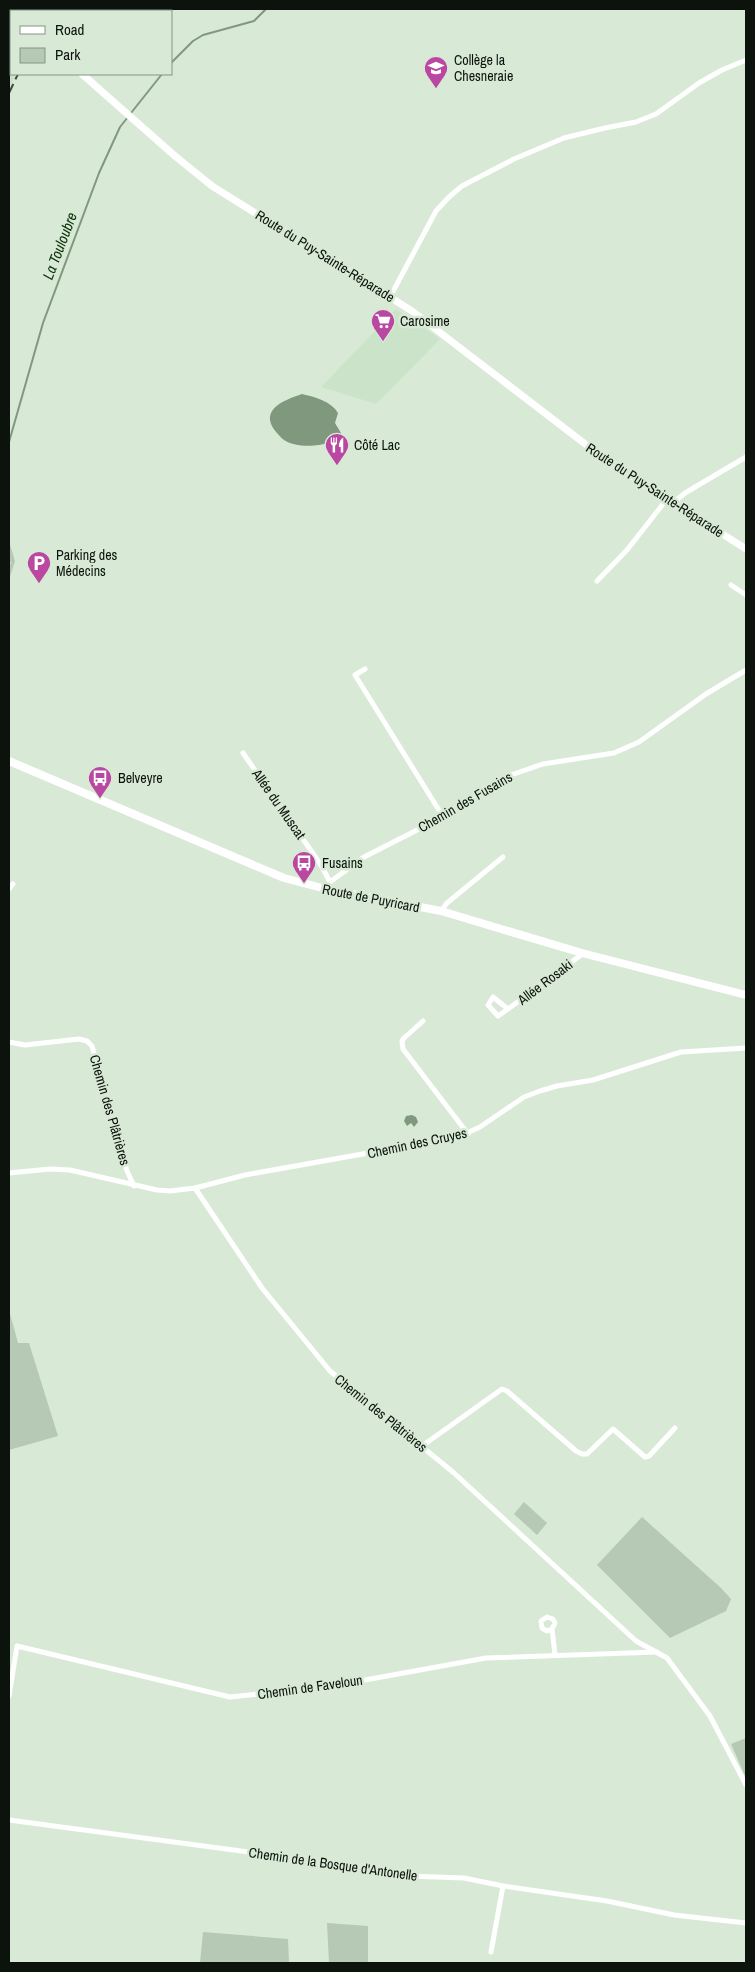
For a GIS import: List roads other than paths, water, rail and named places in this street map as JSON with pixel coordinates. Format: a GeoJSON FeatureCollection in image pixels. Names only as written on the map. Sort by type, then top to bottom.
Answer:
{"type":"FeatureCollection","features":[{"type":"Feature","properties":{"kind":"main road","name":"Route de Puyricard"},"geometry":{"type":"LineString","coordinates":[[9,761],[284,878],[441,911],[582,953],[746,995]]}},
{"type":"Feature","properties":{"kind":"street"},"geometry":{"type":"LineString","coordinates":[[390,297],[436,211],[462,186],[514,159],[564,138],[636,122],[656,114],[699,83],[722,70],[746,60]]}},
{"type":"Feature","properties":{"kind":"street","name":"Route du Puy-Sainte-Réparade"},"geometry":{"type":"LineString","coordinates":[[83,75],[212,186],[412,310],[580,441],[746,549]]}},
{"type":"Feature","properties":{"kind":"street"},"geometry":{"type":"LineString","coordinates":[[598,582],[670,501],[746,457]]}},
{"type":"Feature","properties":{"kind":"street"},"geometry":{"type":"LineString","coordinates":[[731,585],[746,595]]}},
{"type":"Feature","properties":{"kind":"street"},"geometry":{"type":"LineString","coordinates":[[365,669],[355,675],[442,815]]}},
{"type":"Feature","properties":{"kind":"street","name":"Chemin des Fusains"},"geometry":{"type":"LineString","coordinates":[[328,886],[364,857],[427,825],[526,768],[614,753],[639,742],[726,681],[746,670]]}},
{"type":"Feature","properties":{"kind":"street","name":"Allée du Muscat"},"geometry":{"type":"LineString","coordinates":[[242,753],[321,865],[328,886]]}},
{"type":"Feature","properties":{"kind":"street"},"geometry":{"type":"LineString","coordinates":[[441,911],[447,903],[503,857]]}},
{"type":"Feature","properties":{"kind":"street"},"geometry":{"type":"LineString","coordinates":[[9,889],[13,884]]}},
{"type":"Feature","properties":{"kind":"street","name":"Allée Rosaki"},"geometry":{"type":"LineString","coordinates":[[508,1009],[582,953]]}},
{"type":"Feature","properties":{"kind":"street"},"geometry":{"type":"LineString","coordinates":[[423,1021],[404,1038],[403,1049],[468,1134]]}},
{"type":"Feature","properties":{"kind":"street","name":"Chemin des Plâtrières"},"geometry":{"type":"LineString","coordinates":[[9,1042],[25,1045],[79,1039],[87,1041],[92,1046],[127,1171],[134,1186]]}},
{"type":"Feature","properties":{"kind":"street","name":"Chemin des Cruyes"},"geometry":{"type":"LineString","coordinates":[[194,1188],[245,1175],[468,1134],[524,1096],[540,1091],[593,1080],[681,1052],[746,1048]]}},
{"type":"Feature","properties":{"kind":"street"},"geometry":{"type":"LineString","coordinates":[[9,1173],[50,1169],[70,1170],[157,1190],[194,1188]]}},
{"type":"Feature","properties":{"kind":"street","name":"Chemin des Plâtrières"},"geometry":{"type":"LineString","coordinates":[[194,1188],[262,1288],[330,1371],[454,1473],[636,1641],[667,1658],[710,1716],[746,1786]]}},
{"type":"Feature","properties":{"kind":"street"},"geometry":{"type":"LineString","coordinates":[[422,1446],[502,1389],[508,1391],[576,1452],[582,1454],[587,1454],[613,1429],[645,1457],[650,1456],[675,1428]]}},
{"type":"Feature","properties":{"kind":"street"},"geometry":{"type":"LineString","coordinates":[[552,1629],[555,1655]]}},
{"type":"Feature","properties":{"kind":"street","name":"Chemin de Faveloun"},"geometry":{"type":"LineString","coordinates":[[9,1696],[18,1646],[230,1697],[332,1686],[486,1658],[657,1652]]}},
{"type":"Feature","properties":{"kind":"street","name":"Chemin de la Bosque d'Antonelle"},"geometry":{"type":"LineString","coordinates":[[9,1820],[263,1854],[407,1876],[464,1878],[503,1886],[607,1901],[674,1915],[746,1923]]}},
{"type":"Feature","properties":{"kind":"street"},"geometry":{"type":"LineString","coordinates":[[491,1952],[503,1886]]}},
{"type":"Feature","properties":{"kind":"waterway","name":"La Touloubre"},"geometry":{"type":"LineString","coordinates":[[172,62],[193,41],[203,35],[254,21],[266,9]]}},
{"type":"Feature","properties":{"kind":"waterway","name":"La Touloubre"},"geometry":{"type":"LineString","coordinates":[[131,113],[161,75]]}},
{"type":"Feature","properties":{"kind":"waterway","name":"La Touloubre"},"geometry":{"type":"LineString","coordinates":[[9,442],[43,323],[99,173],[120,127],[128,117]]}},
{"type":"Feature","properties":{"kind":"railway"},"geometry":{"type":"LineString","coordinates":[[9,93],[18,75]]}},
{"type":"Feature","properties":{"kind":"place","name":"Collège la Chesneraie"},"geometry":{"type":"Point","coordinates":[436,89]}},
{"type":"Feature","properties":{"kind":"place","name":"Carosime"},"geometry":{"type":"Point","coordinates":[383,342]}},
{"type":"Feature","properties":{"kind":"place","name":"Côté Lac"},"geometry":{"type":"Point","coordinates":[337,466]}},
{"type":"Feature","properties":{"kind":"place","name":"Parking des Médecins"},"geometry":{"type":"Point","coordinates":[39,584]}},
{"type":"Feature","properties":{"kind":"place","name":"Belveyre"},"geometry":{"type":"Point","coordinates":[100,799]}},
{"type":"Feature","properties":{"kind":"place","name":"Fusains"},"geometry":{"type":"Point","coordinates":[304,884]}}]}
